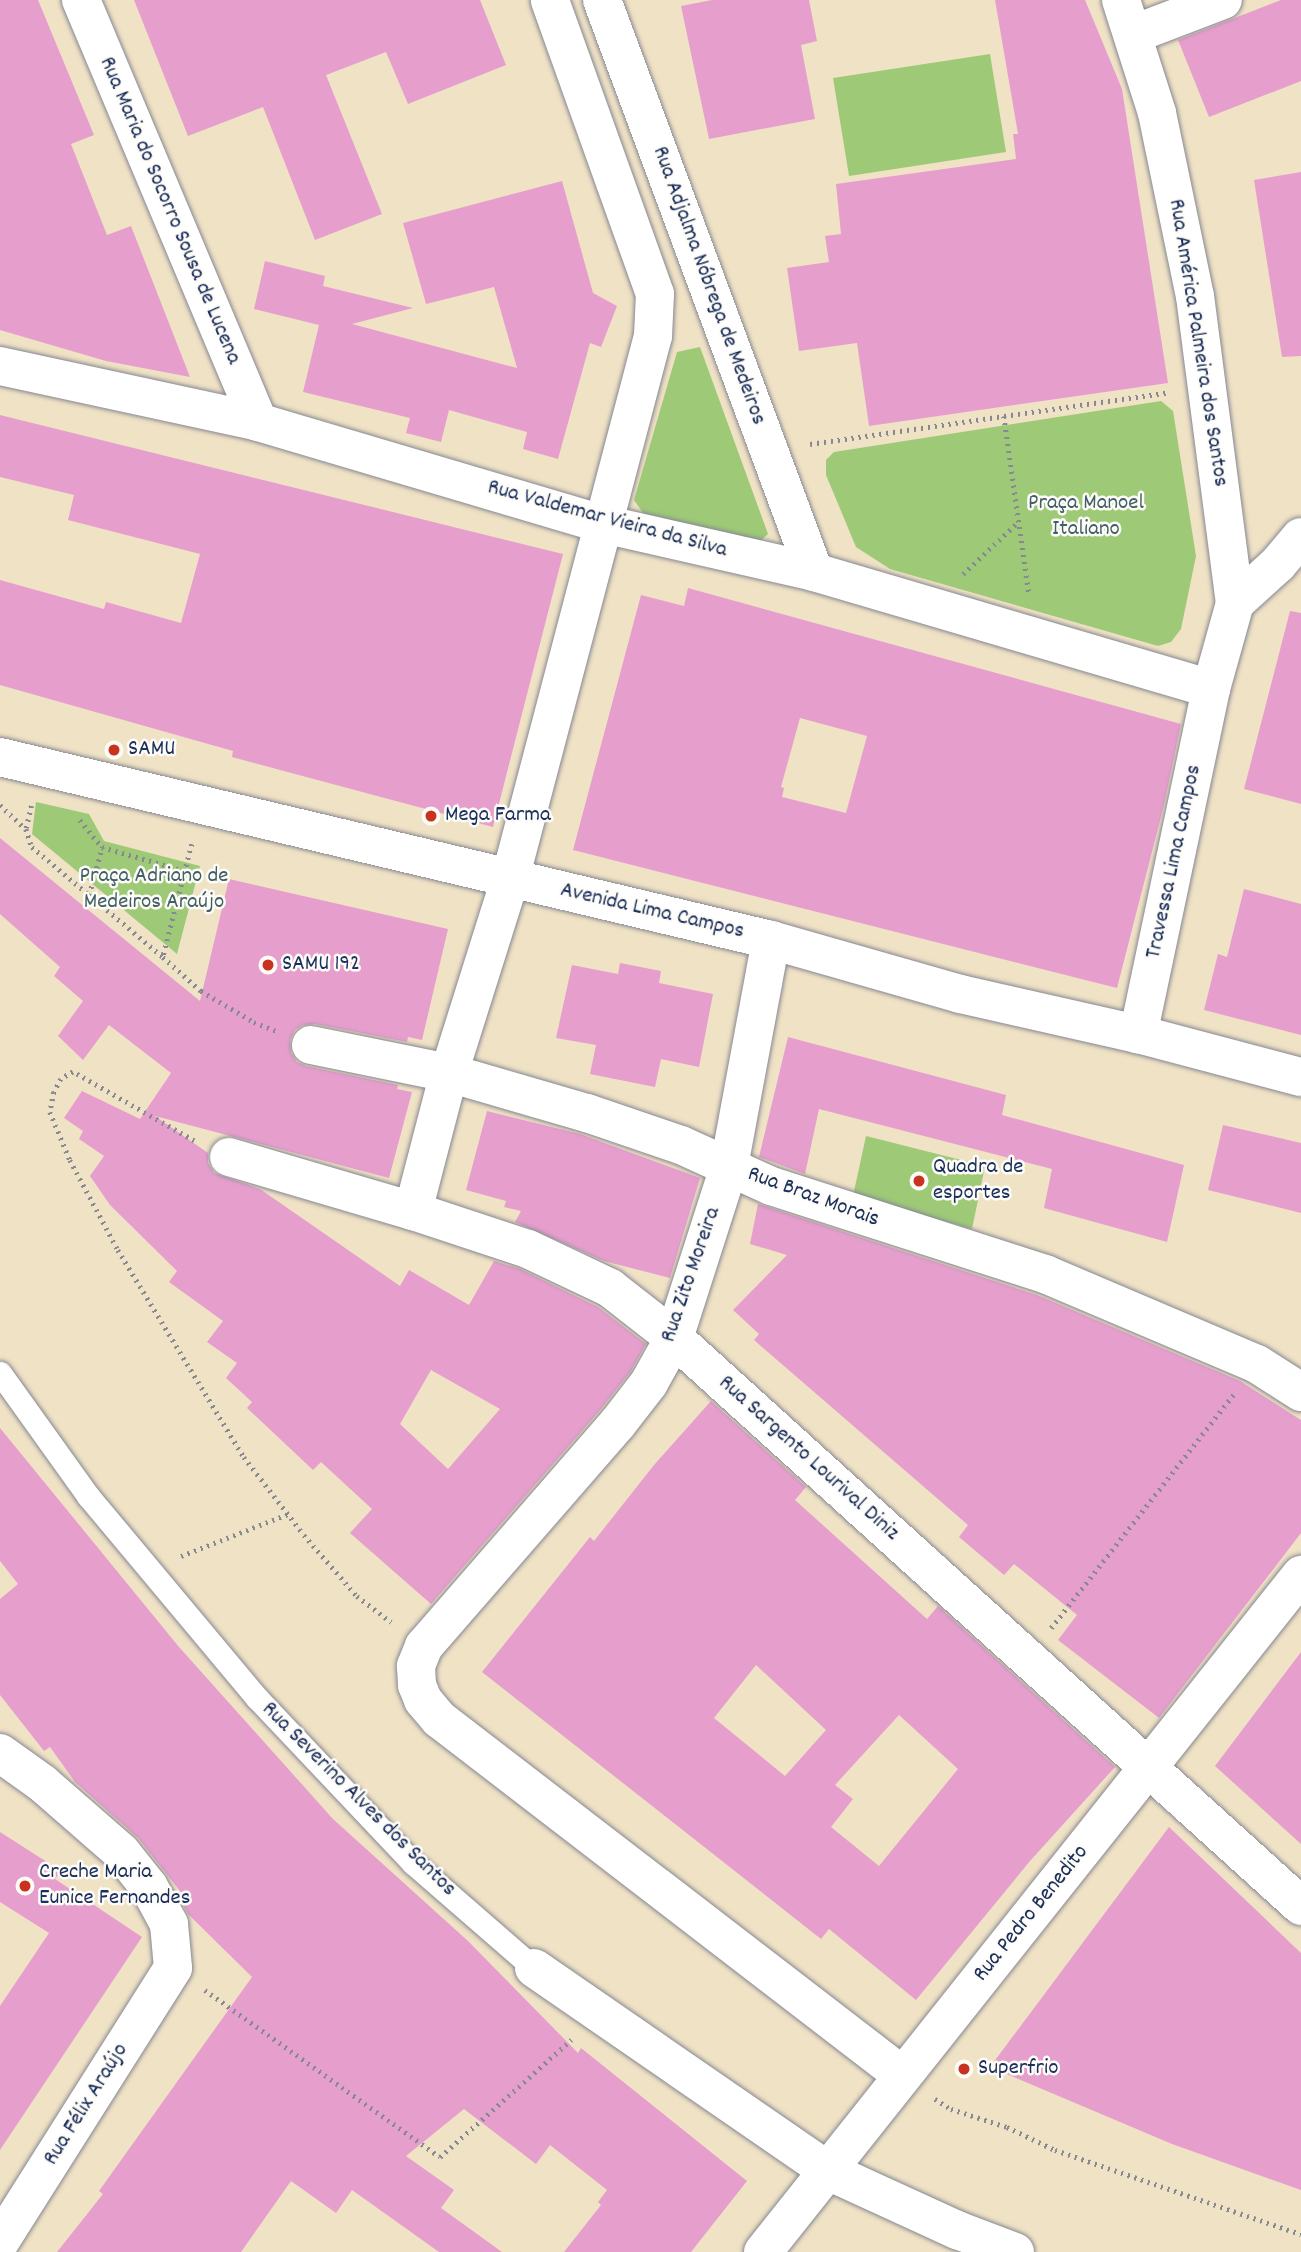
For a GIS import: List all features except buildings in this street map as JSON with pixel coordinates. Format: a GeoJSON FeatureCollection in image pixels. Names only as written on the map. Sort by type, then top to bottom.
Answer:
{"type":"FeatureCollection","features":[{"type":"Feature","properties":{"kind":"street","name":"Rua Maria do Socorro Sousa de Lucena"},"geometry":{"type":"LineString","coordinates":[[81,0],[258,422]]}},
{"type":"Feature","properties":{"kind":"street"},"geometry":{"type":"LineString","coordinates":[[413,1211],[449,1073],[510,879],[653,336],[655,294],[551,0]]}},
{"type":"Feature","properties":{"kind":"street","name":"Rua Adjalma Nóbrega de Medeiros"},"geometry":{"type":"LineString","coordinates":[[602,0],[814,572]]}},
{"type":"Feature","properties":{"kind":"street"},"geometry":{"type":"LineString","coordinates":[[1128,17],[1223,0]]}},
{"type":"Feature","properties":{"kind":"street","name":"Rua América Palmeira dos Santos"},"geometry":{"type":"LineString","coordinates":[[1128,17],[1160,126],[1195,296],[1235,603],[1211,689]]}},
{"type":"Feature","properties":{"kind":"street","name":"Rua Valdemar Vieira da Silva"},"geometry":{"type":"LineString","coordinates":[[0,366],[258,422],[603,524],[814,572],[1211,689]]}},
{"type":"Feature","properties":{"kind":"street"},"geometry":{"type":"LineString","coordinates":[[1235,603],[1278,564],[1301,537]]}},
{"type":"Feature","properties":{"kind":"street","name":"Travessa Lima Campos"},"geometry":{"type":"LineString","coordinates":[[1138,1034],[1211,689]]}},
{"type":"Feature","properties":{"kind":"street","name":"Avenida Lima Campos"},"geometry":{"type":"LineString","coordinates":[[0,757],[771,940],[960,994],[1138,1034],[1301,1077]]}},
{"type":"Feature","properties":{"kind":"street","name":"Rua Zito Moreira"},"geometry":{"type":"LineString","coordinates":[[435,1632],[618,1423],[649,1383],[674,1338],[729,1167],[771,940]]}},
{"type":"Feature","properties":{"kind":"street","name":"Rua Braz Morais"},"geometry":{"type":"LineString","coordinates":[[311,1045],[449,1073],[587,1113],[681,1145],[771,1186],[1045,1274],[1257,1364],[1301,1392]]}},
{"type":"Feature","properties":{"kind":"street","name":"Rua Sargento Lourival Diniz"},"geometry":{"type":"LineString","coordinates":[[229,1157],[413,1211],[528,1249],[610,1288],[674,1338],[1301,1906]]}},
{"type":"Feature","properties":{"kind":"street","name":"Rua Pedro Benedito"},"geometry":{"type":"LineString","coordinates":[[763,2252],[1301,1576]]}},
{"type":"Feature","properties":{"kind":"street"},"geometry":{"type":"LineString","coordinates":[[435,1632],[416,1666],[417,1685],[424,1700],[439,1719],[902,2075]]}},
{"type":"Feature","properties":{"kind":"street"},"geometry":{"type":"LineString","coordinates":[[0,1754],[42,1783],[121,1852],[149,1887],[169,1924],[173,1968]]}},
{"type":"Feature","properties":{"kind":"street","name":"Rua Félix Araújo"},"geometry":{"type":"LineString","coordinates":[[0,2242],[173,1968]]}},
{"type":"Feature","properties":{"kind":"street","name":"Rua Severino Alves dos Santos"},"geometry":{"type":"LineString","coordinates":[[534,1968],[828,2171],[957,2230],[1015,2252]]}},
{"type":"Feature","properties":{"kind":"lane","name":"Rua Severino Alves dos Santos"},"geometry":{"type":"LineString","coordinates":[[0,1373],[88,1496],[257,1698],[413,1863],[534,1968]]}},
{"type":"Feature","properties":{"kind":"path"},"geometry":{"type":"LineString","coordinates":[[768,450],[1208,386]]}},
{"type":"Feature","properties":{"kind":"path"},"geometry":{"type":"LineString","coordinates":[[1004,416],[1034,637]]}},
{"type":"Feature","properties":{"kind":"path"},"geometry":{"type":"LineString","coordinates":[[929,606],[1019,522]]}},
{"type":"Feature","properties":{"kind":"path"},"geometry":{"type":"LineString","coordinates":[[0,805],[26,829],[32,847],[201,991],[254,1022],[311,1045]]}},
{"type":"Feature","properties":{"kind":"path"},"geometry":{"type":"LineString","coordinates":[[163,957],[202,806]]}},
{"type":"Feature","properties":{"kind":"path"},"geometry":{"type":"LineString","coordinates":[[31,808],[44,811]]}},
{"type":"Feature","properties":{"kind":"path"},"geometry":{"type":"LineString","coordinates":[[70,818],[83,821],[102,847],[185,871]]}},
{"type":"Feature","properties":{"kind":"path"},"geometry":{"type":"LineString","coordinates":[[89,895],[102,847]]}},
{"type":"Feature","properties":{"kind":"path"},"geometry":{"type":"LineString","coordinates":[[229,1157],[206,1148],[73,1072],[61,1079],[54,1092],[50,1112],[70,1160],[118,1250],[244,1458],[357,1595],[435,1632]]}},
{"type":"Feature","properties":{"kind":"path"},"geometry":{"type":"LineString","coordinates":[[1027,1658],[1257,1364]]}},
{"type":"Feature","properties":{"kind":"path"},"geometry":{"type":"LineString","coordinates":[[150,1570],[223,1538],[239,1535],[288,1514]]}},
{"type":"Feature","properties":{"kind":"path"},"geometry":{"type":"LineString","coordinates":[[173,1968],[440,2157],[601,2014]]}},
{"type":"Feature","properties":{"kind":"path"},"geometry":{"type":"LineString","coordinates":[[902,2075],[951,2109],[1007,2127],[1055,2150],[1301,2234]]}},
{"type":"Feature","properties":{"kind":"green space"},"geometry":{"type":"Polygon","coordinates":[[[990,54],[1006,152],[849,176],[833,78],[990,54]]]}},
{"type":"Feature","properties":{"kind":"green space"},"geometry":{"type":"Polygon","coordinates":[[[700,347],[768,534],[755,546],[646,517],[634,500],[677,352],[700,347]]]}},
{"type":"Feature","properties":{"kind":"green space","name":"Praça Manoel Italiano"},"geometry":{"type":"Polygon","coordinates":[[[1161,401],[1173,411],[1196,556],[1181,629],[1171,642],[1158,646],[890,569],[856,547],[826,475],[826,460],[834,452],[1161,401]]]}},
{"type":"Feature","properties":{"kind":"green space","name":"Praça Adriano de Medeiros Araújo"},"geometry":{"type":"Polygon","coordinates":[[[36,802],[89,814],[104,841],[200,866],[177,954],[32,834],[36,802]]]}},
{"type":"Feature","properties":{"kind":"green space","name":"Quadra de esportes"},"geometry":{"type":"Polygon","coordinates":[[[866,1136],[985,1166],[972,1229],[853,1196],[866,1136]]]}},
{"type":"Feature","properties":{"kind":"place","name":"SAMU"},"geometry":{"type":"Point","coordinates":[114,750]}},
{"type":"Feature","properties":{"kind":"place","name":"Mega Farma"},"geometry":{"type":"Point","coordinates":[431,816]}},
{"type":"Feature","properties":{"kind":"place","name":"SAMU 192"},"geometry":{"type":"Point","coordinates":[268,965]}},
{"type":"Feature","properties":{"kind":"place","name":"Quadra de esportes"},"geometry":{"type":"Point","coordinates":[919,1181]}},
{"type":"Feature","properties":{"kind":"place","name":"Creche Maria Eunice Fernandes"},"geometry":{"type":"Point","coordinates":[25,1886]}},
{"type":"Feature","properties":{"kind":"place","name":"Superfrio"},"geometry":{"type":"Point","coordinates":[964,2069]}}]}
